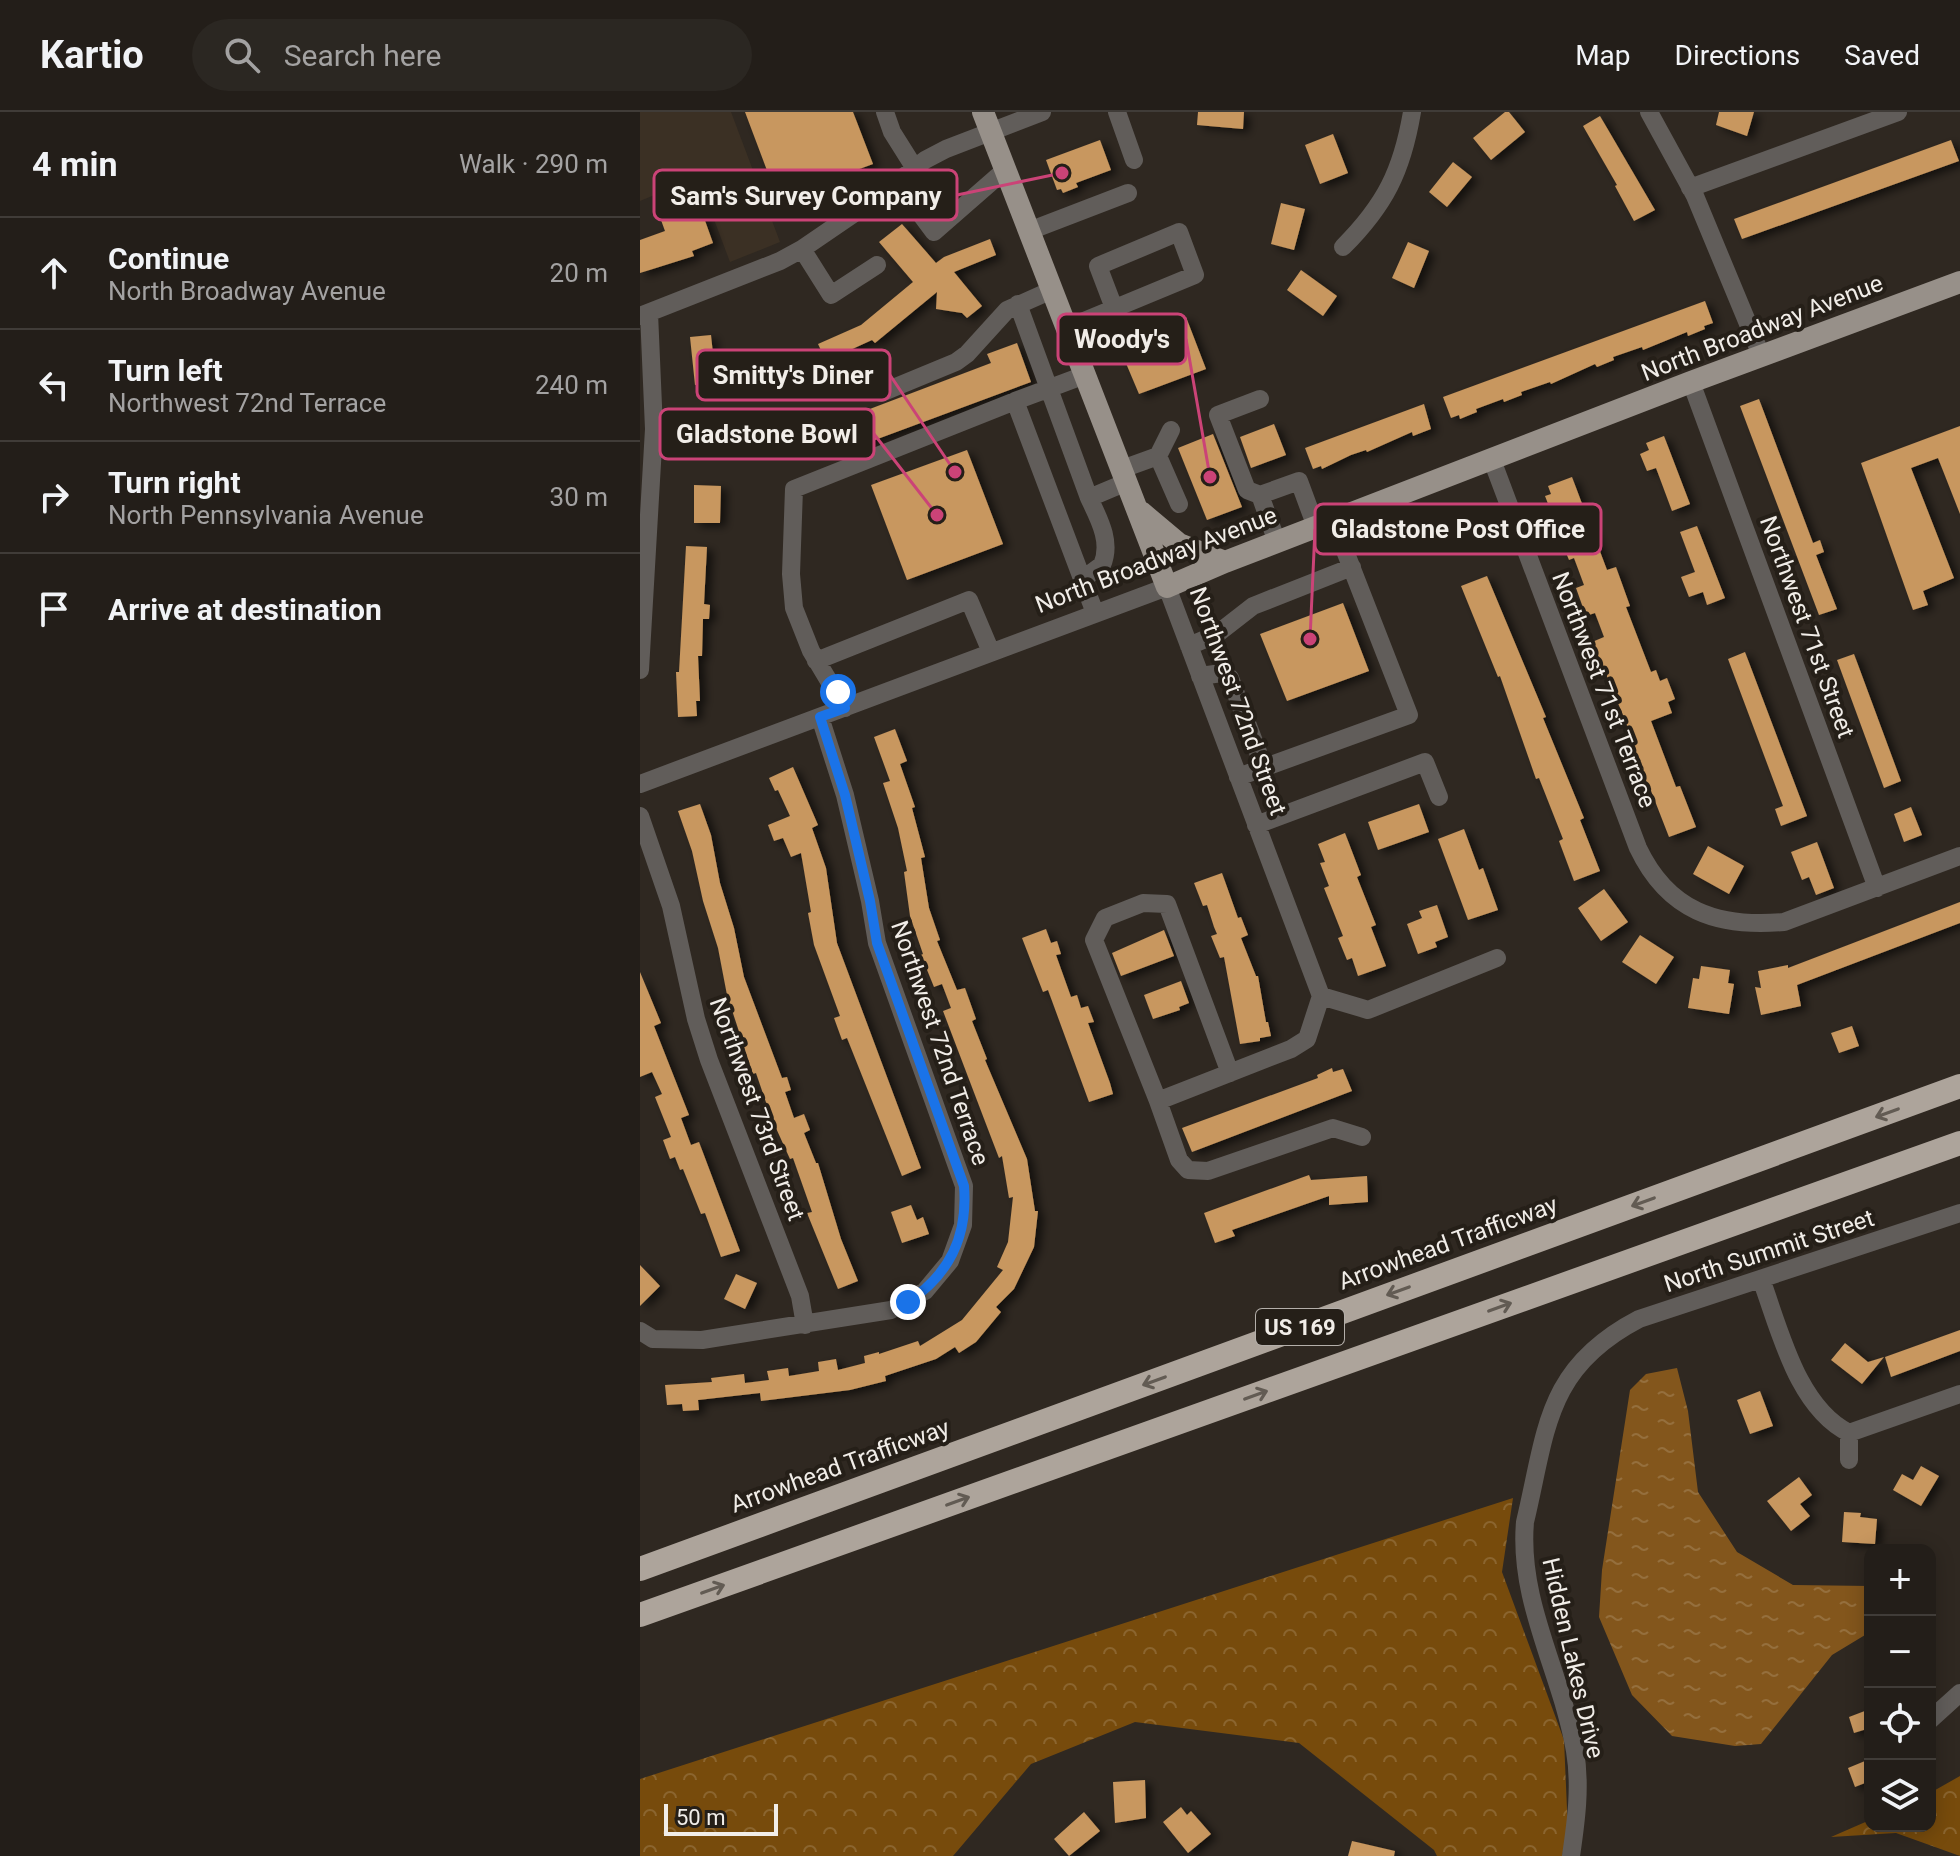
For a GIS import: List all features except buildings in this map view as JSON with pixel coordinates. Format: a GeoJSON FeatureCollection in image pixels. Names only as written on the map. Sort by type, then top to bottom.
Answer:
{"type":"FeatureCollection","features":[{"type":"Feature","properties":{"kind":"highway","name":"Arrowhead Trafficway"},"geometry":{"type":"LineString","coordinates":[[640,1569],[1960,1086]]}},
{"type":"Feature","properties":{"kind":"highway","name":"US 169"},"geometry":{"type":"LineString","coordinates":[[640,1615],[1960,1143]]}},
{"type":"Feature","properties":{"kind":"main road","name":"Northwest 72nd Street"},"geometry":{"type":"LineString","coordinates":[[986,122],[1167,587]]}},
{"type":"Feature","properties":{"kind":"main road","name":"North Broadway Avenue"},"geometry":{"type":"LineString","coordinates":[[1167,587],[1761,355],[1960,282]]}},
{"type":"Feature","properties":{"kind":"main road"},"geometry":{"type":"LineString","coordinates":[[1137,508],[1179,544],[1225,562]]}},
{"type":"Feature","properties":{"kind":"street"},"geometry":{"type":"LineString","coordinates":[[885,112],[892,132],[914,167]]}},
{"type":"Feature","properties":{"kind":"street"},"geometry":{"type":"LineString","coordinates":[[640,670],[654,429],[644,314],[780,261],[802,249],[878,197],[914,167],[986,122],[1042,112]]}},
{"type":"Feature","properties":{"kind":"street"},"geometry":{"type":"LineString","coordinates":[[1117,112],[1134,160]]}},
{"type":"Feature","properties":{"kind":"street"},"geometry":{"type":"LineString","coordinates":[[1397,112],[1403,112]]}},
{"type":"Feature","properties":{"kind":"street"},"geometry":{"type":"LineString","coordinates":[[1343,247],[1364,226],[1392,183],[1406,145],[1412,112]]}},
{"type":"Feature","properties":{"kind":"street"},"geometry":{"type":"LineString","coordinates":[[1649,112],[1690,188],[1761,355]]}},
{"type":"Feature","properties":{"kind":"street"},"geometry":{"type":"LineString","coordinates":[[1690,188],[1898,112]]}},
{"type":"Feature","properties":{"kind":"street"},"geometry":{"type":"LineString","coordinates":[[896,181],[934,232],[1005,170]]}},
{"type":"Feature","properties":{"kind":"street"},"geometry":{"type":"LineString","coordinates":[[1029,231],[1128,193]]}},
{"type":"Feature","properties":{"kind":"street"},"geometry":{"type":"LineString","coordinates":[[1067,328],[1195,275],[1179,232],[1098,266],[1114,308]]}},
{"type":"Feature","properties":{"kind":"street"},"geometry":{"type":"LineString","coordinates":[[802,249],[831,295],[877,265]]}},
{"type":"Feature","properties":{"kind":"street"},"geometry":{"type":"LineString","coordinates":[[881,393],[956,362],[1007,310],[1052,290]]}},
{"type":"Feature","properties":{"kind":"street"},"geometry":{"type":"LineString","coordinates":[[1018,304],[1107,545],[1102,565],[1083,579]]}},
{"type":"Feature","properties":{"kind":"street"},"geometry":{"type":"LineString","coordinates":[[845,708],[816,661],[794,608],[791,574],[794,489],[1085,375]]}},
{"type":"Feature","properties":{"kind":"street","name":"Northwest 71st Street"},"geometry":{"type":"LineString","coordinates":[[1691,382],[1877,888]]}},
{"type":"Feature","properties":{"kind":"street"},"geometry":{"type":"LineString","coordinates":[[1238,777],[1409,715],[1352,567],[1299,481],[1260,495],[1247,490],[1218,415],[1260,399]]}},
{"type":"Feature","properties":{"kind":"street"},"geometry":{"type":"LineString","coordinates":[[1015,401],[1095,613]]}},
{"type":"Feature","properties":{"kind":"street"},"geometry":{"type":"LineString","coordinates":[[1089,498],[1158,456],[1171,430]]}},
{"type":"Feature","properties":{"kind":"street"},"geometry":{"type":"LineString","coordinates":[[1158,456],[1179,504]]}},
{"type":"Feature","properties":{"kind":"street","name":"Northwest 71st Terrace"},"geometry":{"type":"LineString","coordinates":[[1492,460],[1638,848],[1658,883],[1681,903],[1705,916],[1735,923],[1757,925],[1784,922],[1960,856]]}},
{"type":"Feature","properties":{"kind":"street"},"geometry":{"type":"LineString","coordinates":[[1260,495],[1277,542]]}},
{"type":"Feature","properties":{"kind":"street"},"geometry":{"type":"LineString","coordinates":[[1189,646],[1217,634],[1253,606],[1352,567]]}},
{"type":"Feature","properties":{"kind":"street","name":"North Broadway Avenue"},"geometry":{"type":"LineString","coordinates":[[640,784],[1167,587]]}},
{"type":"Feature","properties":{"kind":"street","name":"Northwest 72nd Street"},"geometry":{"type":"LineString","coordinates":[[1167,587],[1321,996]]}},
{"type":"Feature","properties":{"kind":"street"},"geometry":{"type":"LineString","coordinates":[[816,661],[969,600],[991,652]]}},
{"type":"Feature","properties":{"kind":"street"},"geometry":{"type":"LineString","coordinates":[[1200,676],[1222,673],[1230,678],[1264,768]]}},
{"type":"Feature","properties":{"kind":"street","name":"Northwest 72nd Terrace"},"geometry":{"type":"LineString","coordinates":[[805,1325],[881,1313],[908,1302],[938,1277],[957,1246],[963,1225],[964,1186],[877,943],[845,795],[820,717]]}},
{"type":"Feature","properties":{"kind":"street"},"geometry":{"type":"LineString","coordinates":[[1256,825],[1425,762],[1439,797]]}},
{"type":"Feature","properties":{"kind":"street","name":"Northwest 73rd Street"},"geometry":{"type":"LineString","coordinates":[[640,816],[671,906],[696,1019],[709,1060],[800,1296],[805,1325]]}},
{"type":"Feature","properties":{"kind":"street"},"geometry":{"type":"LineString","coordinates":[[1230,1073],[1167,904],[1143,903],[1105,918],[1094,940],[1179,1160],[1188,1170],[1208,1171],[1333,1128],[1362,1137]]}},
{"type":"Feature","properties":{"kind":"street"},"geometry":{"type":"LineString","coordinates":[[1158,1101],[1291,1049],[1307,1039],[1321,996],[1368,1010],[1497,958]]}},
{"type":"Feature","properties":{"kind":"street","name":"North Summit Street"},"geometry":{"type":"LineString","coordinates":[[1598,1345],[1639,1319],[1960,1213]]}},
{"type":"Feature","properties":{"kind":"street"},"geometry":{"type":"LineString","coordinates":[[1761,1279],[1800,1382],[1820,1412],[1837,1427],[1849,1433],[1960,1394]]}},
{"type":"Feature","properties":{"kind":"street"},"geometry":{"type":"LineString","coordinates":[[640,1331],[653,1339],[702,1340],[805,1325]]}},
{"type":"Feature","properties":{"kind":"street","name":"Hidden Lakes Drive"},"geometry":{"type":"LineString","coordinates":[[1571,1856],[1576,1823],[1575,1751],[1525,1580],[1523,1541],[1552,1407],[1568,1377],[1598,1345]]}},
{"type":"Feature","properties":{"kind":"street"},"geometry":{"type":"LineString","coordinates":[[1849,1433],[1849,1460]]}},
{"type":"Feature","properties":{"kind":"street"},"geometry":{"type":"LineString","coordinates":[[1936,1715],[1960,1693]]}},
{"type":"Feature","properties":{"kind":"shaded area"},"geometry":{"type":"Polygon","coordinates":[[[640,112],[731,112],[780,242],[730,262],[698,177],[640,201],[640,112]]]}},
{"type":"Feature","properties":{"kind":"green space"},"geometry":{"type":"Polygon","coordinates":[[[1513,1498],[1502,1572],[1564,1740],[1568,1832],[1562,1856],[1437,1856],[1434,1850],[1299,1743],[1135,1722],[1031,1764],[953,1856],[640,1856],[640,1779],[1513,1498]]]}},
{"type":"Feature","properties":{"kind":"green space"},"geometry":{"type":"Polygon","coordinates":[[[1960,1776],[1960,1856],[1896,1833],[1831,1837],[1864,1823],[1864,1832],[1936,1832],[1936,1790],[1960,1776]]]}},
{"type":"Feature","properties":{"kind":"water"},"geometry":{"type":"Polygon","coordinates":[[[1677,1368],[1688,1411],[1698,1492],[1737,1552],[1793,1585],[1864,1586],[1864,1636],[1832,1655],[1761,1744],[1735,1746],[1672,1736],[1632,1695],[1599,1617],[1602,1570],[1630,1390],[1646,1374],[1677,1368]]]}},
{"type":"Feature","properties":{"kind":"place","name":"Sam's Survey Company"},"geometry":{"type":"Point","coordinates":[1062,173]}},
{"type":"Feature","properties":{"kind":"place","name":"Smitty's Diner"},"geometry":{"type":"Point","coordinates":[955,472]}},
{"type":"Feature","properties":{"kind":"place","name":"Woody's"},"geometry":{"type":"Point","coordinates":[1210,477]}},
{"type":"Feature","properties":{"kind":"place","name":"Gladstone Bowl"},"geometry":{"type":"Point","coordinates":[937,515]}},
{"type":"Feature","properties":{"kind":"place","name":"Gladstone Post Office"},"geometry":{"type":"Point","coordinates":[1310,639]}},
{"type":"Feature","properties":{"kind":"route"},"geometry":{"type":"LineString","coordinates":[[838,692],[845,708],[820,717],[845,795],[877,943],[964,1186],[963,1225],[950,1261],[925,1291],[908,1302]]}}]}
